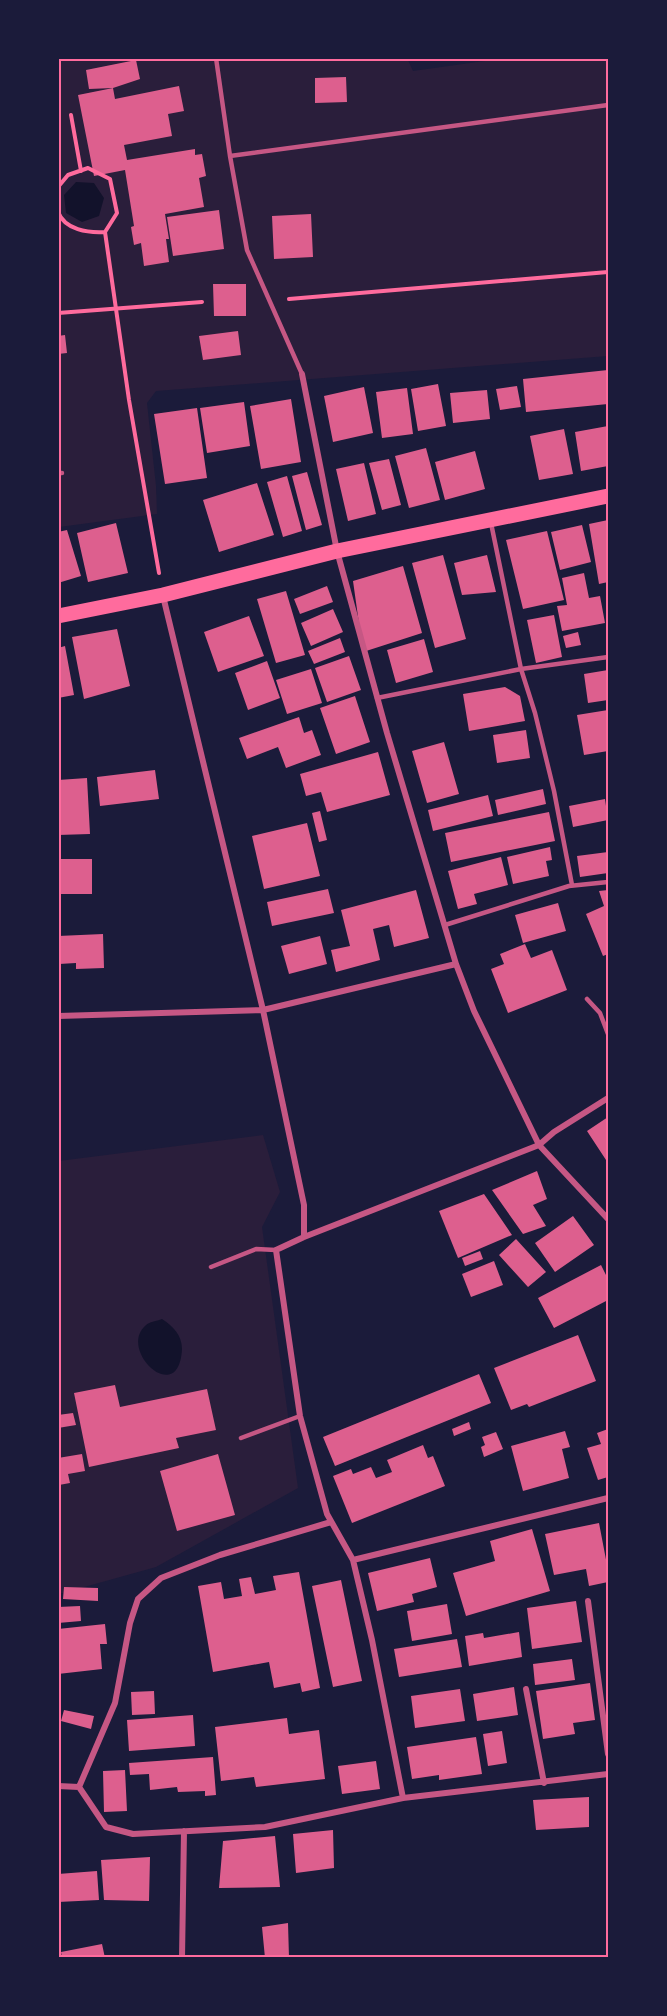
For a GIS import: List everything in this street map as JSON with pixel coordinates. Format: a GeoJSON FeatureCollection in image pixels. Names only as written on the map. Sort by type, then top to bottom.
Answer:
{"type":"FeatureCollection","features":[{"type":"Feature","properties":{"kind":"main road"},"geometry":{"type":"LineString","coordinates":[[58,616],[163,594],[337,551],[609,496]]}},
{"type":"Feature","properties":{"kind":"street"},"geometry":{"type":"LineString","coordinates":[[302,374],[337,551],[377,698],[456,964],[474,1011],[539,1145],[609,1219]]}},
{"type":"Feature","properties":{"kind":"street"},"geometry":{"type":"LineString","coordinates":[[163,594],[263,1010],[304,1205],[304,1237]]}},
{"type":"Feature","properties":{"kind":"street"},"geometry":{"type":"LineString","coordinates":[[58,1016],[263,1010],[456,964]]}},
{"type":"Feature","properties":{"kind":"street"},"geometry":{"type":"LineString","coordinates":[[403,1798],[372,1640],[353,1560],[327,1514],[300,1416],[276,1250],[539,1145],[554,1132],[609,1098]]}},
{"type":"Feature","properties":{"kind":"street"},"geometry":{"type":"LineString","coordinates":[[353,1560],[609,1498]]}},
{"type":"Feature","properties":{"kind":"street"},"geometry":{"type":"LineString","coordinates":[[79,1787],[115,1704],[130,1623],[138,1599],[161,1578],[220,1555],[331,1522]]}},
{"type":"Feature","properties":{"kind":"street"},"geometry":{"type":"LineString","coordinates":[[588,1602],[609,1754]]}},
{"type":"Feature","properties":{"kind":"street"},"geometry":{"type":"LineString","coordinates":[[526,1689],[544,1783]]}},
{"type":"Feature","properties":{"kind":"street"},"geometry":{"type":"LineString","coordinates":[[79,1787],[106,1827],[133,1834],[265,1827],[403,1798],[609,1774]]}},
{"type":"Feature","properties":{"kind":"street"},"geometry":{"type":"LineString","coordinates":[[58,1786],[79,1787]]}},
{"type":"Feature","properties":{"kind":"street"},"geometry":{"type":"LineString","coordinates":[[182,1958],[184,1831]]}},
{"type":"Feature","properties":{"kind":"lane"},"geometry":{"type":"LineString","coordinates":[[216,58],[247,250],[302,374]]}},
{"type":"Feature","properties":{"kind":"lane"},"geometry":{"type":"LineString","coordinates":[[230,156],[609,105]]}},
{"type":"Feature","properties":{"kind":"lane"},"geometry":{"type":"LineString","coordinates":[[490,520],[520,669],[535,713],[554,791],[572,885]]}},
{"type":"Feature","properties":{"kind":"lane"},"geometry":{"type":"LineString","coordinates":[[377,698],[520,669],[609,657]]}},
{"type":"Feature","properties":{"kind":"lane"},"geometry":{"type":"LineString","coordinates":[[445,925],[572,885],[609,882]]}},
{"type":"Feature","properties":{"kind":"lane"},"geometry":{"type":"LineString","coordinates":[[586,999],[600,1013],[609,1034]]}},
{"type":"Feature","properties":{"kind":"lane"},"geometry":{"type":"LineString","coordinates":[[211,1266],[256,1250],[276,1250]]}},
{"type":"Feature","properties":{"kind":"lane"},"geometry":{"type":"LineString","coordinates":[[241,1438],[300,1416]]}},
{"type":"Feature","properties":{"kind":"path"},"geometry":{"type":"LineString","coordinates":[[71,115],[81,171]]}},
{"type":"Feature","properties":{"kind":"path"},"geometry":{"type":"LineString","coordinates":[[58,187],[68,176],[88,168],[110,179],[117,213],[105,232],[129,400],[163,594]]}},
{"type":"Feature","properties":{"kind":"path"},"geometry":{"type":"LineString","coordinates":[[58,212],[70,227],[92,233],[105,232]]}},
{"type":"Feature","properties":{"kind":"path"},"geometry":{"type":"LineString","coordinates":[[269,300],[609,272]]}},
{"type":"Feature","properties":{"kind":"path"},"geometry":{"type":"LineString","coordinates":[[58,313],[201,302]]}},
{"type":"Feature","properties":{"kind":"shaded area"},"geometry":{"type":"Polygon","coordinates":[[[407,58],[413,71],[506,58],[608,59],[608,356],[156,391],[147,403],[157,514],[59,527],[58,59],[407,58]]]}},
{"type":"Feature","properties":{"kind":"shaded area"},"geometry":{"type":"Polygon","coordinates":[[[76,182],[94,183],[104,198],[99,216],[82,222],[66,213],[64,195],[76,182]]]}},
{"type":"Feature","properties":{"kind":"shaded area"},"geometry":{"type":"Polygon","coordinates":[[[263,1135],[280,1192],[262,1227],[298,1488],[156,1567],[59,1594],[59,1161],[263,1135]]]}},
{"type":"Feature","properties":{"kind":"shaded area"},"geometry":{"type":"Polygon","coordinates":[[[162,1319],[176,1331],[182,1344],[178,1366],[171,1374],[162,1374],[152,1369],[144,1360],[139,1348],[139,1337],[145,1326],[162,1319]]]}},
{"type":"Feature","properties":{"kind":"building"},"geometry":{"type":"Polygon","coordinates":[[[136,60],[140,79],[113,88],[89,89],[86,70],[136,60]]]}},
{"type":"Feature","properties":{"kind":"building"},"geometry":{"type":"Polygon","coordinates":[[[346,77],[347,102],[315,103],[315,78],[346,77]]]}},
{"type":"Feature","properties":{"kind":"building"},"geometry":{"type":"Polygon","coordinates":[[[179,86],[184,111],[168,114],[172,136],[124,145],[127,160],[195,149],[195,155],[202,154],[206,176],[199,178],[204,207],[165,214],[169,239],[166,239],[169,262],[144,266],[141,243],[134,245],[131,227],[134,226],[125,170],[94,176],[78,95],[113,88],[115,99],[179,86]]]}},
{"type":"Feature","properties":{"kind":"building"},"geometry":{"type":"Polygon","coordinates":[[[219,210],[224,249],[173,256],[167,217],[219,210]]]}},
{"type":"Feature","properties":{"kind":"building"},"geometry":{"type":"Polygon","coordinates":[[[311,214],[313,257],[274,259],[272,216],[311,214]]]}},
{"type":"Feature","properties":{"kind":"building"},"geometry":{"type":"Polygon","coordinates":[[[213,284],[246,284],[246,316],[214,316],[213,284]]]}},
{"type":"Feature","properties":{"kind":"building"},"geometry":{"type":"Polygon","coordinates":[[[238,331],[241,355],[203,360],[199,336],[238,331]]]}},
{"type":"Feature","properties":{"kind":"building"},"geometry":{"type":"Polygon","coordinates":[[[65,335],[67,353],[58,354],[58,336],[65,335]]]}},
{"type":"Feature","properties":{"kind":"building"},"geometry":{"type":"Polygon","coordinates":[[[608,370],[608,404],[526,412],[523,379],[608,370]]]}},
{"type":"Feature","properties":{"kind":"building"},"geometry":{"type":"Polygon","coordinates":[[[438,384],[446,426],[418,431],[411,389],[438,384]]]}},
{"type":"Feature","properties":{"kind":"building"},"geometry":{"type":"Polygon","coordinates":[[[517,386],[521,407],[500,410],[496,389],[517,386]]]}},
{"type":"Feature","properties":{"kind":"building"},"geometry":{"type":"Polygon","coordinates":[[[364,387],[373,433],[333,442],[324,396],[364,387]]]}},
{"type":"Feature","properties":{"kind":"building"},"geometry":{"type":"Polygon","coordinates":[[[407,388],[413,434],[382,438],[376,392],[407,388]]]}},
{"type":"Feature","properties":{"kind":"building"},"geometry":{"type":"Polygon","coordinates":[[[487,390],[490,419],[453,423],[450,393],[487,390]]]}},
{"type":"Feature","properties":{"kind":"building"},"geometry":{"type":"Polygon","coordinates":[[[291,399],[301,462],[261,469],[250,406],[291,399]]]}},
{"type":"Feature","properties":{"kind":"building"},"geometry":{"type":"Polygon","coordinates":[[[244,402],[250,446],[207,453],[200,408],[244,402]]]}},
{"type":"Feature","properties":{"kind":"building"},"geometry":{"type":"Polygon","coordinates":[[[197,408],[207,478],[165,484],[154,414],[197,408]]]}},
{"type":"Feature","properties":{"kind":"building"},"geometry":{"type":"Polygon","coordinates":[[[608,426],[608,466],[581,471],[575,432],[608,426]]]}},
{"type":"Feature","properties":{"kind":"building"},"geometry":{"type":"Polygon","coordinates":[[[564,429],[573,474],[539,480],[530,436],[564,429]]]}},
{"type":"Feature","properties":{"kind":"building"},"geometry":{"type":"Polygon","coordinates":[[[426,448],[440,500],[409,508],[395,456],[426,448]]]}},
{"type":"Feature","properties":{"kind":"building"},"geometry":{"type":"Polygon","coordinates":[[[475,451],[485,489],[445,500],[435,462],[475,451]]]}},
{"type":"Feature","properties":{"kind":"building"},"geometry":{"type":"Polygon","coordinates":[[[389,459],[401,505],[382,510],[369,463],[389,459]]]}},
{"type":"Feature","properties":{"kind":"building"},"geometry":{"type":"Polygon","coordinates":[[[364,463],[376,514],[348,521],[336,469],[364,463]]]}},
{"type":"Feature","properties":{"kind":"building"},"geometry":{"type":"Polygon","coordinates":[[[307,472],[322,525],[306,530],[292,476],[307,472]]]}},
{"type":"Feature","properties":{"kind":"building"},"geometry":{"type":"Polygon","coordinates":[[[287,476],[302,531],[283,537],[267,482],[287,476]]]}},
{"type":"Feature","properties":{"kind":"building"},"geometry":{"type":"Polygon","coordinates":[[[257,483],[274,535],[219,552],[203,500],[257,483]]]}},
{"type":"Feature","properties":{"kind":"building"},"geometry":{"type":"Polygon","coordinates":[[[608,520],[608,582],[599,584],[589,524],[608,520]]]}},
{"type":"Feature","properties":{"kind":"building"},"geometry":{"type":"Polygon","coordinates":[[[116,523],[128,573],[88,582],[77,533],[116,523]]]}},
{"type":"Feature","properties":{"kind":"building"},"geometry":{"type":"Polygon","coordinates":[[[582,525],[591,562],[560,570],[551,532],[582,525]]]}},
{"type":"Feature","properties":{"kind":"building"},"geometry":{"type":"Polygon","coordinates":[[[67,530],[81,576],[58,583],[58,532],[67,530]]]}},
{"type":"Feature","properties":{"kind":"building"},"geometry":{"type":"Polygon","coordinates":[[[547,531],[564,600],[523,609],[506,540],[547,531]]]}},
{"type":"Feature","properties":{"kind":"building"},"geometry":{"type":"Polygon","coordinates":[[[443,555],[466,639],[435,648],[412,563],[443,555]]]}},
{"type":"Feature","properties":{"kind":"building"},"geometry":{"type":"Polygon","coordinates":[[[487,555],[496,592],[462,595],[454,563],[487,555]]]}},
{"type":"Feature","properties":{"kind":"building"},"geometry":{"type":"Polygon","coordinates":[[[403,566],[422,633],[363,652],[353,581],[403,566]]]}},
{"type":"Feature","properties":{"kind":"building"},"geometry":{"type":"Polygon","coordinates":[[[584,573],[589,598],[600,596],[605,623],[562,631],[557,606],[567,605],[562,578],[584,573]]]}},
{"type":"Feature","properties":{"kind":"building"},"geometry":{"type":"Polygon","coordinates":[[[327,586],[333,602],[300,614],[294,599],[327,586]]]}},
{"type":"Feature","properties":{"kind":"building"},"geometry":{"type":"Polygon","coordinates":[[[286,591],[305,655],[276,663],[257,599],[286,591]]]}},
{"type":"Feature","properties":{"kind":"building"},"geometry":{"type":"Polygon","coordinates":[[[333,609],[343,632],[311,646],[301,623],[333,609]]]}},
{"type":"Feature","properties":{"kind":"building"},"geometry":{"type":"Polygon","coordinates":[[[554,615],[562,657],[536,663],[527,620],[554,615]]]}},
{"type":"Feature","properties":{"kind":"building"},"geometry":{"type":"Polygon","coordinates":[[[249,616],[264,656],[218,672],[204,632],[249,616]]]}},
{"type":"Feature","properties":{"kind":"building"},"geometry":{"type":"Polygon","coordinates":[[[117,629],[130,686],[84,699],[72,637],[117,629]]]}},
{"type":"Feature","properties":{"kind":"building"},"geometry":{"type":"Polygon","coordinates":[[[578,632],[581,645],[566,648],[563,636],[578,632]]]}},
{"type":"Feature","properties":{"kind":"building"},"geometry":{"type":"Polygon","coordinates":[[[340,638],[345,652],[314,664],[308,651],[340,638]]]}},
{"type":"Feature","properties":{"kind":"building"},"geometry":{"type":"Polygon","coordinates":[[[424,639],[433,672],[396,683],[387,650],[424,639]]]}},
{"type":"Feature","properties":{"kind":"building"},"geometry":{"type":"Polygon","coordinates":[[[65,646],[74,695],[58,698],[58,648],[65,646]]]}},
{"type":"Feature","properties":{"kind":"building"},"geometry":{"type":"Polygon","coordinates":[[[349,656],[361,690],[327,702],[315,668],[349,656]]]}},
{"type":"Feature","properties":{"kind":"building"},"geometry":{"type":"Polygon","coordinates":[[[267,661],[280,698],[248,710],[235,673],[267,661]]]}},
{"type":"Feature","properties":{"kind":"building"},"geometry":{"type":"Polygon","coordinates":[[[311,669],[322,703],[287,714],[276,680],[311,669]]]}},
{"type":"Feature","properties":{"kind":"building"},"geometry":{"type":"Polygon","coordinates":[[[608,670],[608,700],[588,703],[584,674],[608,670]]]}},
{"type":"Feature","properties":{"kind":"building"},"geometry":{"type":"Polygon","coordinates":[[[505,687],[520,696],[525,721],[469,731],[463,694],[505,687]]]}},
{"type":"Feature","properties":{"kind":"building"},"geometry":{"type":"Polygon","coordinates":[[[355,696],[370,742],[336,754],[320,708],[355,696]]]}},
{"type":"Feature","properties":{"kind":"building"},"geometry":{"type":"Polygon","coordinates":[[[608,710],[608,751],[584,755],[577,715],[608,710]]]}},
{"type":"Feature","properties":{"kind":"building"},"geometry":{"type":"Polygon","coordinates":[[[299,717],[304,733],[312,730],[321,755],[286,768],[278,747],[247,759],[239,738],[299,717]]]}},
{"type":"Feature","properties":{"kind":"building"},"geometry":{"type":"Polygon","coordinates":[[[526,730],[530,758],[497,763],[493,735],[526,730]]]}},
{"type":"Feature","properties":{"kind":"building"},"geometry":{"type":"Polygon","coordinates":[[[444,742],[459,794],[427,803],[412,751],[444,742]]]}},
{"type":"Feature","properties":{"kind":"building"},"geometry":{"type":"Polygon","coordinates":[[[378,752],[390,795],[327,812],[321,792],[306,796],[300,774],[378,752]]]}},
{"type":"Feature","properties":{"kind":"building"},"geometry":{"type":"Polygon","coordinates":[[[155,770],[159,799],[100,806],[97,777],[155,770]]]}},
{"type":"Feature","properties":{"kind":"building"},"geometry":{"type":"Polygon","coordinates":[[[87,778],[90,834],[58,835],[58,780],[87,778]]]}},
{"type":"Feature","properties":{"kind":"building"},"geometry":{"type":"Polygon","coordinates":[[[543,789],[546,804],[498,815],[495,800],[543,789]]]}},
{"type":"Feature","properties":{"kind":"building"},"geometry":{"type":"Polygon","coordinates":[[[488,795],[493,816],[433,831],[428,810],[488,795]]]}},
{"type":"Feature","properties":{"kind":"building"},"geometry":{"type":"Polygon","coordinates":[[[605,799],[608,820],[573,827],[569,806],[605,799]]]}},
{"type":"Feature","properties":{"kind":"building"},"geometry":{"type":"Polygon","coordinates":[[[320,811],[327,840],[319,842],[312,813],[320,811]]]}},
{"type":"Feature","properties":{"kind":"building"},"geometry":{"type":"Polygon","coordinates":[[[549,812],[555,841],[451,862],[445,833],[549,812]]]}},
{"type":"Feature","properties":{"kind":"building"},"geometry":{"type":"Polygon","coordinates":[[[307,823],[320,876],[264,889],[252,836],[307,823]]]}},
{"type":"Feature","properties":{"kind":"building"},"geometry":{"type":"Polygon","coordinates":[[[550,847],[552,860],[546,861],[549,876],[513,884],[507,857],[550,847]]]}},
{"type":"Feature","properties":{"kind":"building"},"geometry":{"type":"Polygon","coordinates":[[[608,852],[608,873],[580,877],[577,856],[608,852]]]}},
{"type":"Feature","properties":{"kind":"building"},"geometry":{"type":"Polygon","coordinates":[[[501,857],[508,885],[474,894],[477,904],[458,909],[448,871],[501,857]]]}},
{"type":"Feature","properties":{"kind":"building"},"geometry":{"type":"Polygon","coordinates":[[[58,859],[92,859],[92,894],[58,894],[58,859]]]}},
{"type":"Feature","properties":{"kind":"building"},"geometry":{"type":"Polygon","coordinates":[[[328,889],[334,913],[272,926],[267,902],[328,889]]]}},
{"type":"Feature","properties":{"kind":"building"},"geometry":{"type":"Polygon","coordinates":[[[416,890],[429,938],[394,947],[389,925],[373,929],[380,960],[336,972],[331,950],[350,946],[341,910],[416,890]]]}},
{"type":"Feature","properties":{"kind":"building"},"geometry":{"type":"Polygon","coordinates":[[[608,890],[608,954],[603,956],[586,914],[604,906],[599,891],[608,890]]]}},
{"type":"Feature","properties":{"kind":"building"},"geometry":{"type":"Polygon","coordinates":[[[558,903],[566,931],[523,943],[515,915],[558,903]]]}},
{"type":"Feature","properties":{"kind":"building"},"geometry":{"type":"Polygon","coordinates":[[[103,934],[104,968],[76,969],[76,963],[59,964],[58,936],[103,934]]]}},
{"type":"Feature","properties":{"kind":"building"},"geometry":{"type":"Polygon","coordinates":[[[320,936],[327,964],[289,974],[281,946],[320,936]]]}},
{"type":"Feature","properties":{"kind":"building"},"geometry":{"type":"Polygon","coordinates":[[[525,944],[531,958],[552,950],[567,990],[508,1013],[491,969],[504,964],[500,954],[525,944]]]}},
{"type":"Feature","properties":{"kind":"building"},"geometry":{"type":"Polygon","coordinates":[[[608,1117],[608,1158],[606,1160],[587,1131],[608,1117]]]}},
{"type":"Feature","properties":{"kind":"building"},"geometry":{"type":"Polygon","coordinates":[[[537,1171],[547,1199],[533,1205],[546,1226],[523,1234],[492,1190],[537,1171]]]}},
{"type":"Feature","properties":{"kind":"building"},"geometry":{"type":"Polygon","coordinates":[[[484,1194],[512,1235],[458,1258],[439,1211],[484,1194]]]}},
{"type":"Feature","properties":{"kind":"building"},"geometry":{"type":"Polygon","coordinates":[[[573,1216],[594,1245],[555,1272],[535,1243],[573,1216]]]}},
{"type":"Feature","properties":{"kind":"building"},"geometry":{"type":"Polygon","coordinates":[[[516,1239],[546,1272],[528,1287],[499,1255],[516,1239]]]}},
{"type":"Feature","properties":{"kind":"building"},"geometry":{"type":"Polygon","coordinates":[[[480,1251],[483,1259],[465,1266],[462,1258],[480,1251]]]}},
{"type":"Feature","properties":{"kind":"building"},"geometry":{"type":"Polygon","coordinates":[[[494,1261],[503,1285],[471,1297],[462,1274],[494,1261]]]}},
{"type":"Feature","properties":{"kind":"building"},"geometry":{"type":"Polygon","coordinates":[[[601,1265],[608,1279],[608,1300],[554,1328],[538,1298],[601,1265]]]}},
{"type":"Feature","properties":{"kind":"building"},"geometry":{"type":"Polygon","coordinates":[[[578,1335],[596,1381],[529,1407],[527,1404],[511,1410],[494,1368],[578,1335]]]}},
{"type":"Feature","properties":{"kind":"building"},"geometry":{"type":"Polygon","coordinates":[[[479,1374],[491,1403],[335,1466],[323,1437],[479,1374]]]}},
{"type":"Feature","properties":{"kind":"building"},"geometry":{"type":"Polygon","coordinates":[[[115,1385],[120,1407],[207,1389],[216,1430],[176,1438],[179,1448],[89,1467],[74,1393],[115,1385]]]}},
{"type":"Feature","properties":{"kind":"building"},"geometry":{"type":"Polygon","coordinates":[[[73,1413],[76,1425],[58,1428],[58,1415],[73,1413]]]}},
{"type":"Feature","properties":{"kind":"building"},"geometry":{"type":"Polygon","coordinates":[[[469,1422],[471,1429],[454,1436],[452,1429],[469,1422]]]}},
{"type":"Feature","properties":{"kind":"building"},"geometry":{"type":"Polygon","coordinates":[[[608,1429],[608,1477],[598,1480],[587,1448],[601,1444],[597,1433],[608,1429]]]}},
{"type":"Feature","properties":{"kind":"building"},"geometry":{"type":"Polygon","coordinates":[[[565,1431],[570,1447],[562,1449],[569,1478],[523,1491],[511,1446],[565,1431]]]}},
{"type":"Feature","properties":{"kind":"building"},"geometry":{"type":"Polygon","coordinates":[[[496,1432],[503,1449],[484,1457],[481,1447],[485,1445],[482,1437],[496,1432]]]}},
{"type":"Feature","properties":{"kind":"building"},"geometry":{"type":"Polygon","coordinates":[[[423,1445],[428,1458],[433,1456],[445,1486],[352,1523],[333,1476],[351,1469],[353,1474],[371,1467],[376,1478],[392,1472],[387,1460],[423,1445]]]}},
{"type":"Feature","properties":{"kind":"building"},"geometry":{"type":"Polygon","coordinates":[[[82,1454],[85,1471],[68,1474],[70,1483],[59,1485],[58,1458],[82,1454]]]}},
{"type":"Feature","properties":{"kind":"building"},"geometry":{"type":"Polygon","coordinates":[[[218,1454],[235,1515],[177,1531],[160,1471],[218,1454]]]}},
{"type":"Feature","properties":{"kind":"building"},"geometry":{"type":"Polygon","coordinates":[[[599,1523],[608,1570],[608,1582],[589,1586],[586,1569],[554,1575],[545,1534],[599,1523]]]}},
{"type":"Feature","properties":{"kind":"building"},"geometry":{"type":"Polygon","coordinates":[[[532,1529],[550,1591],[466,1616],[453,1573],[495,1561],[490,1541],[532,1529]]]}},
{"type":"Feature","properties":{"kind":"building"},"geometry":{"type":"Polygon","coordinates":[[[430,1558],[437,1587],[412,1594],[414,1602],[377,1611],[368,1573],[430,1558]]]}},
{"type":"Feature","properties":{"kind":"building"},"geometry":{"type":"Polygon","coordinates":[[[299,1572],[320,1688],[302,1692],[300,1683],[274,1688],[269,1662],[213,1672],[198,1586],[221,1582],[224,1599],[242,1596],[239,1579],[251,1577],[255,1594],[276,1590],[273,1576],[299,1572]]]}},
{"type":"Feature","properties":{"kind":"building"},"geometry":{"type":"Polygon","coordinates":[[[341,1580],[362,1681],[333,1687],[312,1586],[341,1580]]]}},
{"type":"Feature","properties":{"kind":"building"},"geometry":{"type":"Polygon","coordinates":[[[64,1587],[98,1588],[98,1601],[63,1599],[64,1587]]]}},
{"type":"Feature","properties":{"kind":"building"},"geometry":{"type":"Polygon","coordinates":[[[576,1601],[582,1642],[532,1649],[527,1608],[576,1601]]]}},
{"type":"Feature","properties":{"kind":"building"},"geometry":{"type":"Polygon","coordinates":[[[447,1604],[452,1634],[412,1641],[407,1611],[447,1604]]]}},
{"type":"Feature","properties":{"kind":"building"},"geometry":{"type":"Polygon","coordinates":[[[80,1606],[81,1621],[58,1623],[58,1607],[80,1606]]]}},
{"type":"Feature","properties":{"kind":"building"},"geometry":{"type":"Polygon","coordinates":[[[105,1624],[107,1644],[100,1644],[102,1669],[58,1674],[58,1629],[105,1624]]]}},
{"type":"Feature","properties":{"kind":"building"},"geometry":{"type":"Polygon","coordinates":[[[519,1632],[522,1657],[469,1666],[465,1636],[483,1633],[484,1638],[519,1632]]]}},
{"type":"Feature","properties":{"kind":"building"},"geometry":{"type":"Polygon","coordinates":[[[457,1639],[462,1667],[399,1677],[394,1649],[457,1639]]]}},
{"type":"Feature","properties":{"kind":"building"},"geometry":{"type":"Polygon","coordinates":[[[572,1659],[575,1680],[535,1685],[533,1664],[572,1659]]]}},
{"type":"Feature","properties":{"kind":"building"},"geometry":{"type":"Polygon","coordinates":[[[590,1683],[595,1720],[573,1723],[575,1734],[543,1739],[536,1691],[590,1683]]]}},
{"type":"Feature","properties":{"kind":"building"},"geometry":{"type":"Polygon","coordinates":[[[514,1687],[518,1715],[477,1721],[473,1694],[514,1687]]]}},
{"type":"Feature","properties":{"kind":"building"},"geometry":{"type":"Polygon","coordinates":[[[460,1689],[465,1721],[415,1728],[411,1696],[460,1689]]]}},
{"type":"Feature","properties":{"kind":"building"},"geometry":{"type":"Polygon","coordinates":[[[154,1691],[155,1714],[132,1715],[131,1692],[154,1691]]]}},
{"type":"Feature","properties":{"kind":"building"},"geometry":{"type":"Polygon","coordinates":[[[64,1710],[94,1716],[91,1729],[61,1721],[64,1710]]]}},
{"type":"Feature","properties":{"kind":"building"},"geometry":{"type":"Polygon","coordinates":[[[193,1715],[195,1746],[129,1751],[127,1720],[193,1715]]]}},
{"type":"Feature","properties":{"kind":"building"},"geometry":{"type":"Polygon","coordinates":[[[287,1718],[289,1734],[319,1730],[325,1779],[256,1787],[254,1777],[221,1781],[215,1727],[287,1718]]]}},
{"type":"Feature","properties":{"kind":"building"},"geometry":{"type":"Polygon","coordinates":[[[502,1731],[507,1763],[488,1766],[483,1734],[502,1731]]]}},
{"type":"Feature","properties":{"kind":"building"},"geometry":{"type":"Polygon","coordinates":[[[476,1737],[482,1774],[439,1780],[439,1775],[412,1779],[407,1747],[476,1737]]]}},
{"type":"Feature","properties":{"kind":"building"},"geometry":{"type":"Polygon","coordinates":[[[213,1757],[216,1795],[205,1796],[205,1791],[178,1792],[177,1787],[150,1790],[149,1774],[130,1775],[129,1763],[213,1757]]]}},
{"type":"Feature","properties":{"kind":"building"},"geometry":{"type":"Polygon","coordinates":[[[376,1761],[380,1789],[342,1794],[338,1766],[376,1761]]]}},
{"type":"Feature","properties":{"kind":"building"},"geometry":{"type":"Polygon","coordinates":[[[125,1770],[127,1811],[104,1812],[103,1771],[125,1770]]]}},
{"type":"Feature","properties":{"kind":"building"},"geometry":{"type":"Polygon","coordinates":[[[589,1797],[589,1827],[536,1830],[533,1800],[589,1797]]]}},
{"type":"Feature","properties":{"kind":"building"},"geometry":{"type":"Polygon","coordinates":[[[333,1830],[334,1868],[296,1873],[293,1834],[333,1830]]]}},
{"type":"Feature","properties":{"kind":"building"},"geometry":{"type":"Polygon","coordinates":[[[275,1836],[280,1887],[219,1888],[223,1841],[275,1836]]]}},
{"type":"Feature","properties":{"kind":"building"},"geometry":{"type":"Polygon","coordinates":[[[150,1857],[149,1901],[104,1900],[101,1860],[150,1857]]]}},
{"type":"Feature","properties":{"kind":"building"},"geometry":{"type":"Polygon","coordinates":[[[97,1871],[99,1900],[58,1902],[58,1874],[97,1871]]]}},
{"type":"Feature","properties":{"kind":"building"},"geometry":{"type":"Polygon","coordinates":[[[288,1923],[289,1958],[265,1958],[262,1927],[288,1923]]]}},
{"type":"Feature","properties":{"kind":"building"},"geometry":{"type":"Polygon","coordinates":[[[102,1944],[105,1958],[62,1958],[61,1952],[102,1944]]]}}]}
